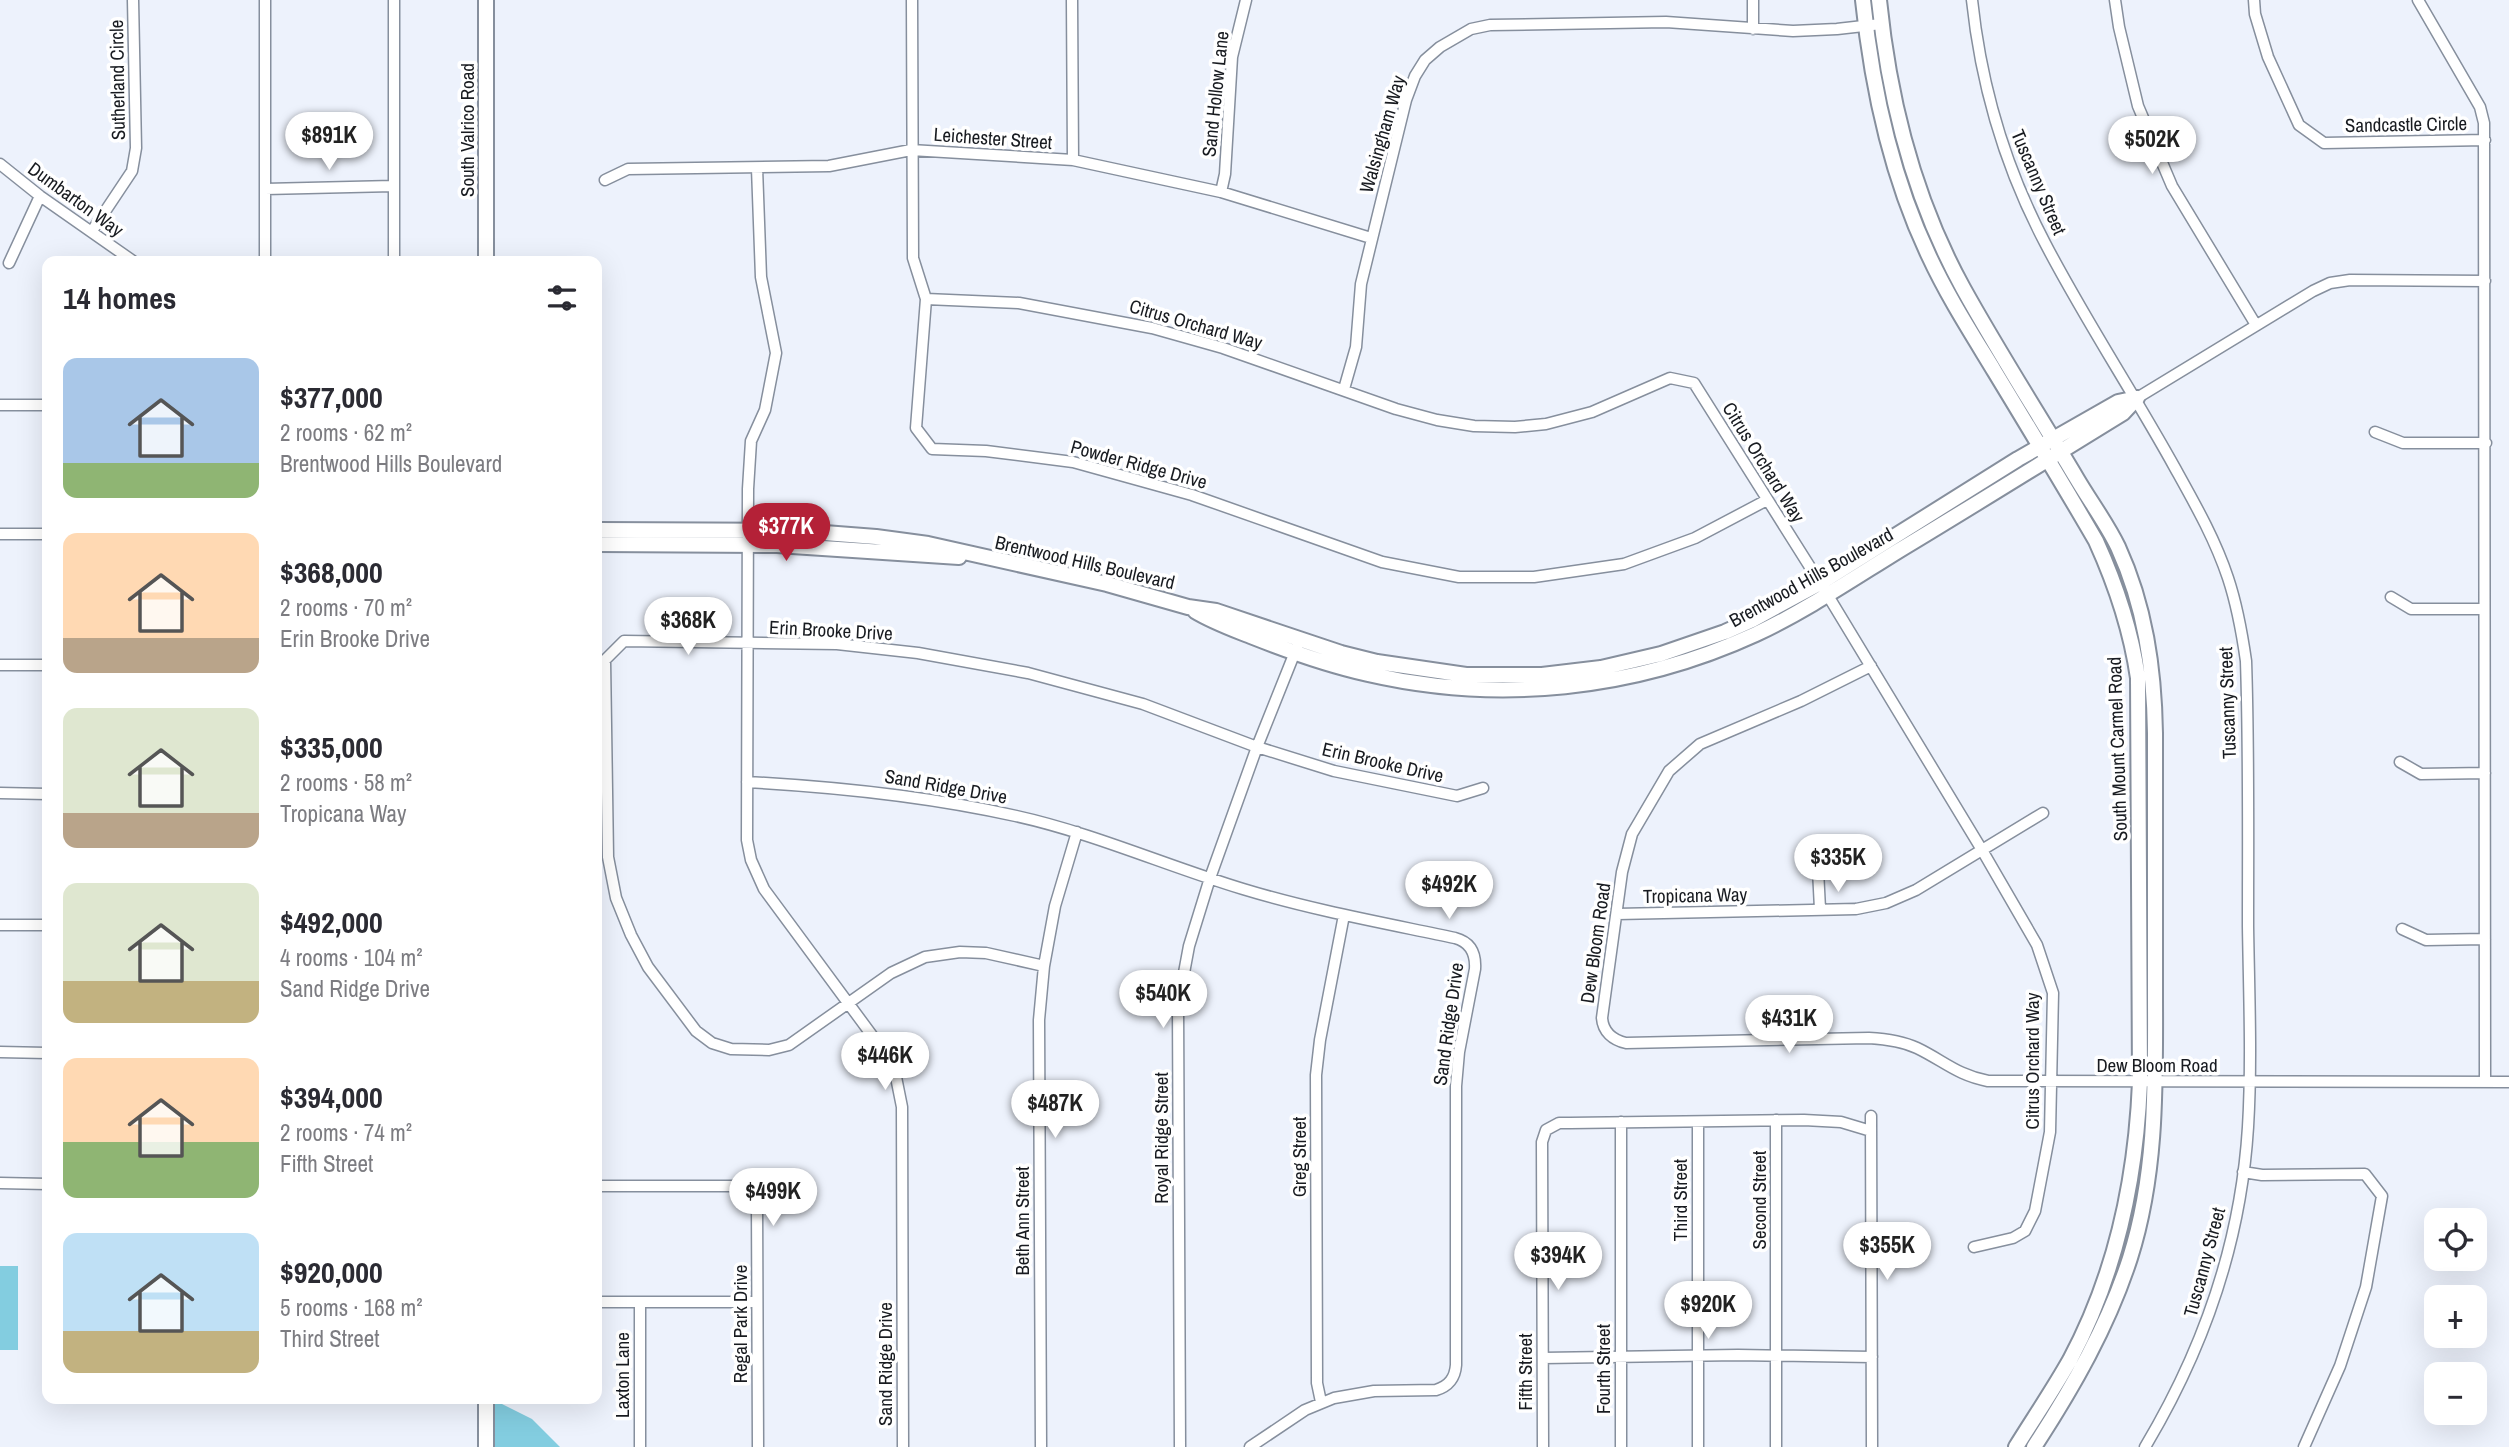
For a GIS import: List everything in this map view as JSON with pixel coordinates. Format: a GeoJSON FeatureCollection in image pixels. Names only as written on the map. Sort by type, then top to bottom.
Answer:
{"type":"FeatureCollection","features":[{"type":"Feature","properties":{"kind":"street","name":"Sutherland Circle"},"geometry":{"type":"LineString","coordinates":[[92,231],[132,171],[136,148],[133,0]]}},
{"type":"Feature","properties":{"kind":"street"},"geometry":{"type":"LineString","coordinates":[[265,0],[265,256]]}},
{"type":"Feature","properties":{"kind":"street"},"geometry":{"type":"LineString","coordinates":[[394,0],[394,256]]}},
{"type":"Feature","properties":{"kind":"street","name":"South Valrico Road"},"geometry":{"type":"LineString","coordinates":[[486,0],[486,256]]}},
{"type":"Feature","properties":{"kind":"street","name":"Powder Ridge Drive"},"geometry":{"type":"LineString","coordinates":[[912,0],[913,258],[926,299],[916,428],[932,449],[986,451],[1073,462],[1192,495],[1382,562],[1460,577],[1534,577],[1624,564],[1695,538],[1767,500]]}},
{"type":"Feature","properties":{"kind":"street"},"geometry":{"type":"LineString","coordinates":[[1072,0],[1073,160]]}},
{"type":"Feature","properties":{"kind":"street","name":"Sand Hollow Lane"},"geometry":{"type":"LineString","coordinates":[[1221,192],[1225,174],[1232,57],[1246,0]]}},
{"type":"Feature","properties":{"kind":"street"},"geometry":{"type":"LineString","coordinates":[[1753,29],[1754,0]]}},
{"type":"Feature","properties":{"kind":"street","name":"South Mount Carmel Road"},"geometry":{"type":"LineString","coordinates":[[1863,0],[1883,126],[1909,208],[1928,256],[1961,316],[2117,546],[2140,609],[2153,675],[2155,1082],[2149,1169],[2130,1256],[2102,1331],[2084,1366],[2034,1447]]}},
{"type":"Feature","properties":{"kind":"street","name":"South Mount Carmel Road"},"geometry":{"type":"LineString","coordinates":[[1879,0],[1889,78],[1901,130],[1932,222],[1962,287],[2050,449],[2106,564],[2124,614],[2138,678],[2140,1082],[2129,1190],[2111,1263],[2093,1312],[2075,1349],[2016,1447]]}},
{"type":"Feature","properties":{"kind":"street","name":"Tuscanny Street"},"geometry":{"type":"LineString","coordinates":[[1972,0],[1979,55],[1988,94],[1998,132],[2019,189],[2066,282],[2137,398],[2207,525],[2229,579],[2240,620],[2246,661],[2249,1082],[2248,1130],[2243,1172],[2229,1250],[2211,1309],[2179,1387],[2145,1447]]}},
{"type":"Feature","properties":{"kind":"street"},"geometry":{"type":"LineString","coordinates":[[2115,0],[2138,106],[2172,186],[2256,325]]}},
{"type":"Feature","properties":{"kind":"street","name":"Sandcastle Circle"},"geometry":{"type":"LineString","coordinates":[[2254,0],[2255,14],[2268,57],[2299,125],[2324,143],[2485,140]]}},
{"type":"Feature","properties":{"kind":"street"},"geometry":{"type":"LineString","coordinates":[[2418,0],[2480,107],[2485,140],[2485,1082]]}},
{"type":"Feature","properties":{"kind":"street","name":"Walsingham Way"},"geometry":{"type":"LineString","coordinates":[[1343,389],[1356,347],[1359,293],[1371,238],[1409,88],[1425,60],[1455,37],[1471,29],[1509,23],[1666,22],[1809,31],[1881,24]]}},
{"type":"Feature","properties":{"kind":"street","name":"Leichester Street"},"geometry":{"type":"LineString","coordinates":[[605,180],[628,169],[829,166],[911,150],[1073,160],[1221,192],[1371,238]]}},
{"type":"Feature","properties":{"kind":"street","name":"Dumbarton Way"},"geometry":{"type":"LineString","coordinates":[[0,164],[40,196],[126,256]]}},
{"type":"Feature","properties":{"kind":"street","name":"Sand Ridge Drive"},"geometry":{"type":"LineString","coordinates":[[757,168],[761,277],[776,353],[765,410],[751,441],[747,840],[751,860],[764,889],[889,1059],[902,1100],[903,1447]]}},
{"type":"Feature","properties":{"kind":"street"},"geometry":{"type":"LineString","coordinates":[[265,189],[393,186]]}},
{"type":"Feature","properties":{"kind":"street"},"geometry":{"type":"LineString","coordinates":[[9,263],[40,196]]}},
{"type":"Feature","properties":{"kind":"street","name":"Brentwood Hills Boulevard"},"geometry":{"type":"LineString","coordinates":[[602,530],[748,537],[949,558],[974,556],[1089,580],[1188,607],[1213,621],[1297,647],[1343,669],[1427,685],[1492,690],[1575,686],[1664,668],[1723,648],[1774,625],[1927,515],[2123,413],[2137,398],[2319,288],[2337,281],[2485,281]]}},
{"type":"Feature","properties":{"kind":"street","name":"Citrus Orchard Way"},"geometry":{"type":"LineString","coordinates":[[926,299],[1019,303],[1140,325],[1223,348],[1396,409],[1437,420],[1475,426],[1515,427],[1546,424],[1592,412],[1670,378],[1694,383],[1871,666],[1982,850],[2037,945],[2053,993],[2050,1132],[2035,1212],[2025,1231],[2013,1238],[1974,1247]]}},
{"type":"Feature","properties":{"kind":"street"},"geometry":{"type":"LineString","coordinates":[[0,405],[42,405]]}},
{"type":"Feature","properties":{"kind":"street"},"geometry":{"type":"LineString","coordinates":[[2375,432],[2403,443],[2486,443]]}},
{"type":"Feature","properties":{"kind":"street","name":"Brentwood Hills Boulevard"},"geometry":{"type":"LineString","coordinates":[[1823,589],[1936,528],[2050,449]]}},
{"type":"Feature","properties":{"kind":"street"},"geometry":{"type":"LineString","coordinates":[[1927,515],[1936,528]]}},
{"type":"Feature","properties":{"kind":"street"},"geometry":{"type":"LineString","coordinates":[[0,534],[42,534]]}},
{"type":"Feature","properties":{"kind":"street","name":"Brentwood Hills Boulevard"},"geometry":{"type":"LineString","coordinates":[[602,544],[748,537]]}},
{"type":"Feature","properties":{"kind":"street"},"geometry":{"type":"LineString","coordinates":[[2391,597],[2411,609],[2483,609]]}},
{"type":"Feature","properties":{"kind":"street","name":"Erin Brooke Drive"},"geometry":{"type":"LineString","coordinates":[[1044,966],[986,953],[960,952],[925,957],[891,973],[789,1045],[769,1050],[731,1049],[712,1043],[696,1031],[648,967],[631,936],[617,898],[608,857],[606,660],[625,641],[837,644],[918,653],[1028,673],[1143,704],[1257,747],[1334,771],[1457,796],[1483,788]]}},
{"type":"Feature","properties":{"kind":"street","name":"Royal Ridge Street"},"geometry":{"type":"LineString","coordinates":[[1180,1447],[1178,1005],[1189,946],[1210,878],[1257,747],[1297,647]]}},
{"type":"Feature","properties":{"kind":"street"},"geometry":{"type":"LineString","coordinates":[[0,665],[42,665]]}},
{"type":"Feature","properties":{"kind":"street","name":"Dew Bloom Road"},"geometry":{"type":"LineString","coordinates":[[1871,666],[1801,701],[1700,744],[1669,771],[1632,834],[1622,872],[1602,1018],[1606,1030],[1621,1042],[1896,1040],[1918,1049],[1967,1077],[1988,1081],[2509,1082]]}},
{"type":"Feature","properties":{"kind":"street"},"geometry":{"type":"LineString","coordinates":[[2400,762],[2421,774],[2485,773]]}},
{"type":"Feature","properties":{"kind":"street","name":"Sand Ridge Drive"},"geometry":{"type":"LineString","coordinates":[[747,782],[837,787],[920,797],[1016,816],[1077,832],[1274,898],[1461,939],[1472,950],[1475,962],[1459,1052],[1456,1086],[1455,1374],[1451,1382],[1436,1390],[1360,1392],[1321,1402],[1250,1447]]}},
{"type":"Feature","properties":{"kind":"street"},"geometry":{"type":"LineString","coordinates":[[0,793],[42,794]]}},
{"type":"Feature","properties":{"kind":"street","name":"Tropicana Way"},"geometry":{"type":"LineString","coordinates":[[1617,914],[1856,909],[1886,903],[1916,890],[2043,813]]}},
{"type":"Feature","properties":{"kind":"street","name":"Beth Ann Street"},"geometry":{"type":"LineString","coordinates":[[1041,1447],[1039,1020],[1044,966],[1055,906],[1077,832]]}},
{"type":"Feature","properties":{"kind":"street"},"geometry":{"type":"LineString","coordinates":[[1817,850],[1820,909]]}},
{"type":"Feature","properties":{"kind":"street","name":"Greg Street"},"geometry":{"type":"LineString","coordinates":[[1321,1402],[1318,1383],[1317,1075],[1319,1048],[1344,915]]}},
{"type":"Feature","properties":{"kind":"street"},"geometry":{"type":"LineString","coordinates":[[0,925],[42,925]]}},
{"type":"Feature","properties":{"kind":"street"},"geometry":{"type":"LineString","coordinates":[[2402,929],[2426,940],[2485,939]]}},
{"type":"Feature","properties":{"kind":"street"},"geometry":{"type":"LineString","coordinates":[[0,1052],[42,1053]]}},
{"type":"Feature","properties":{"kind":"street"},"geometry":{"type":"LineString","coordinates":[[1871,1116],[1872,1447]]}},
{"type":"Feature","properties":{"kind":"street","name":"Second Street"},"geometry":{"type":"LineString","coordinates":[[1776,1121],[1776,1447]]}},
{"type":"Feature","properties":{"kind":"street"},"geometry":{"type":"LineString","coordinates":[[1620,1122],[1841,1122],[1871,1131]]}},
{"type":"Feature","properties":{"kind":"street","name":"Fifth Street"},"geometry":{"type":"LineString","coordinates":[[1543,1447],[1542,1142],[1546,1130],[1559,1123],[1620,1122]]}},
{"type":"Feature","properties":{"kind":"street","name":"Fourth Street"},"geometry":{"type":"LineString","coordinates":[[1620,1122],[1620,1447]]}},
{"type":"Feature","properties":{"kind":"street","name":"Third Street"},"geometry":{"type":"LineString","coordinates":[[1698,1122],[1698,1447]]}},
{"type":"Feature","properties":{"kind":"street"},"geometry":{"type":"LineString","coordinates":[[2243,1172],[2262,1175],[2365,1174],[2382,1196],[2366,1287],[2340,1366],[2304,1447]]}},
{"type":"Feature","properties":{"kind":"street"},"geometry":{"type":"LineString","coordinates":[[0,1183],[42,1184]]}},
{"type":"Feature","properties":{"kind":"street","name":"Regal Park Drive"},"geometry":{"type":"LineString","coordinates":[[602,1186],[745,1186],[757,1201],[758,1447]]}},
{"type":"Feature","properties":{"kind":"street"},"geometry":{"type":"LineString","coordinates":[[602,1302],[757,1301]]}},
{"type":"Feature","properties":{"kind":"street","name":"Laxton Lane"},"geometry":{"type":"LineString","coordinates":[[640,1302],[640,1447]]}},
{"type":"Feature","properties":{"kind":"street"},"geometry":{"type":"LineString","coordinates":[[1543,1358],[1872,1357]]}},
{"type":"Feature","properties":{"kind":"street"},"geometry":{"type":"LineString","coordinates":[[486,1404],[486,1447]]}},
{"type":"Feature","properties":{"kind":"water"},"geometry":{"type":"Polygon","coordinates":[[[0,1266],[18,1266],[18,1350],[0,1350],[0,1266]]]}},
{"type":"Feature","properties":{"kind":"water"},"geometry":{"type":"Polygon","coordinates":[[[492,1404],[502,1404],[532,1419],[560,1447],[492,1447],[492,1404]]]}}]}
